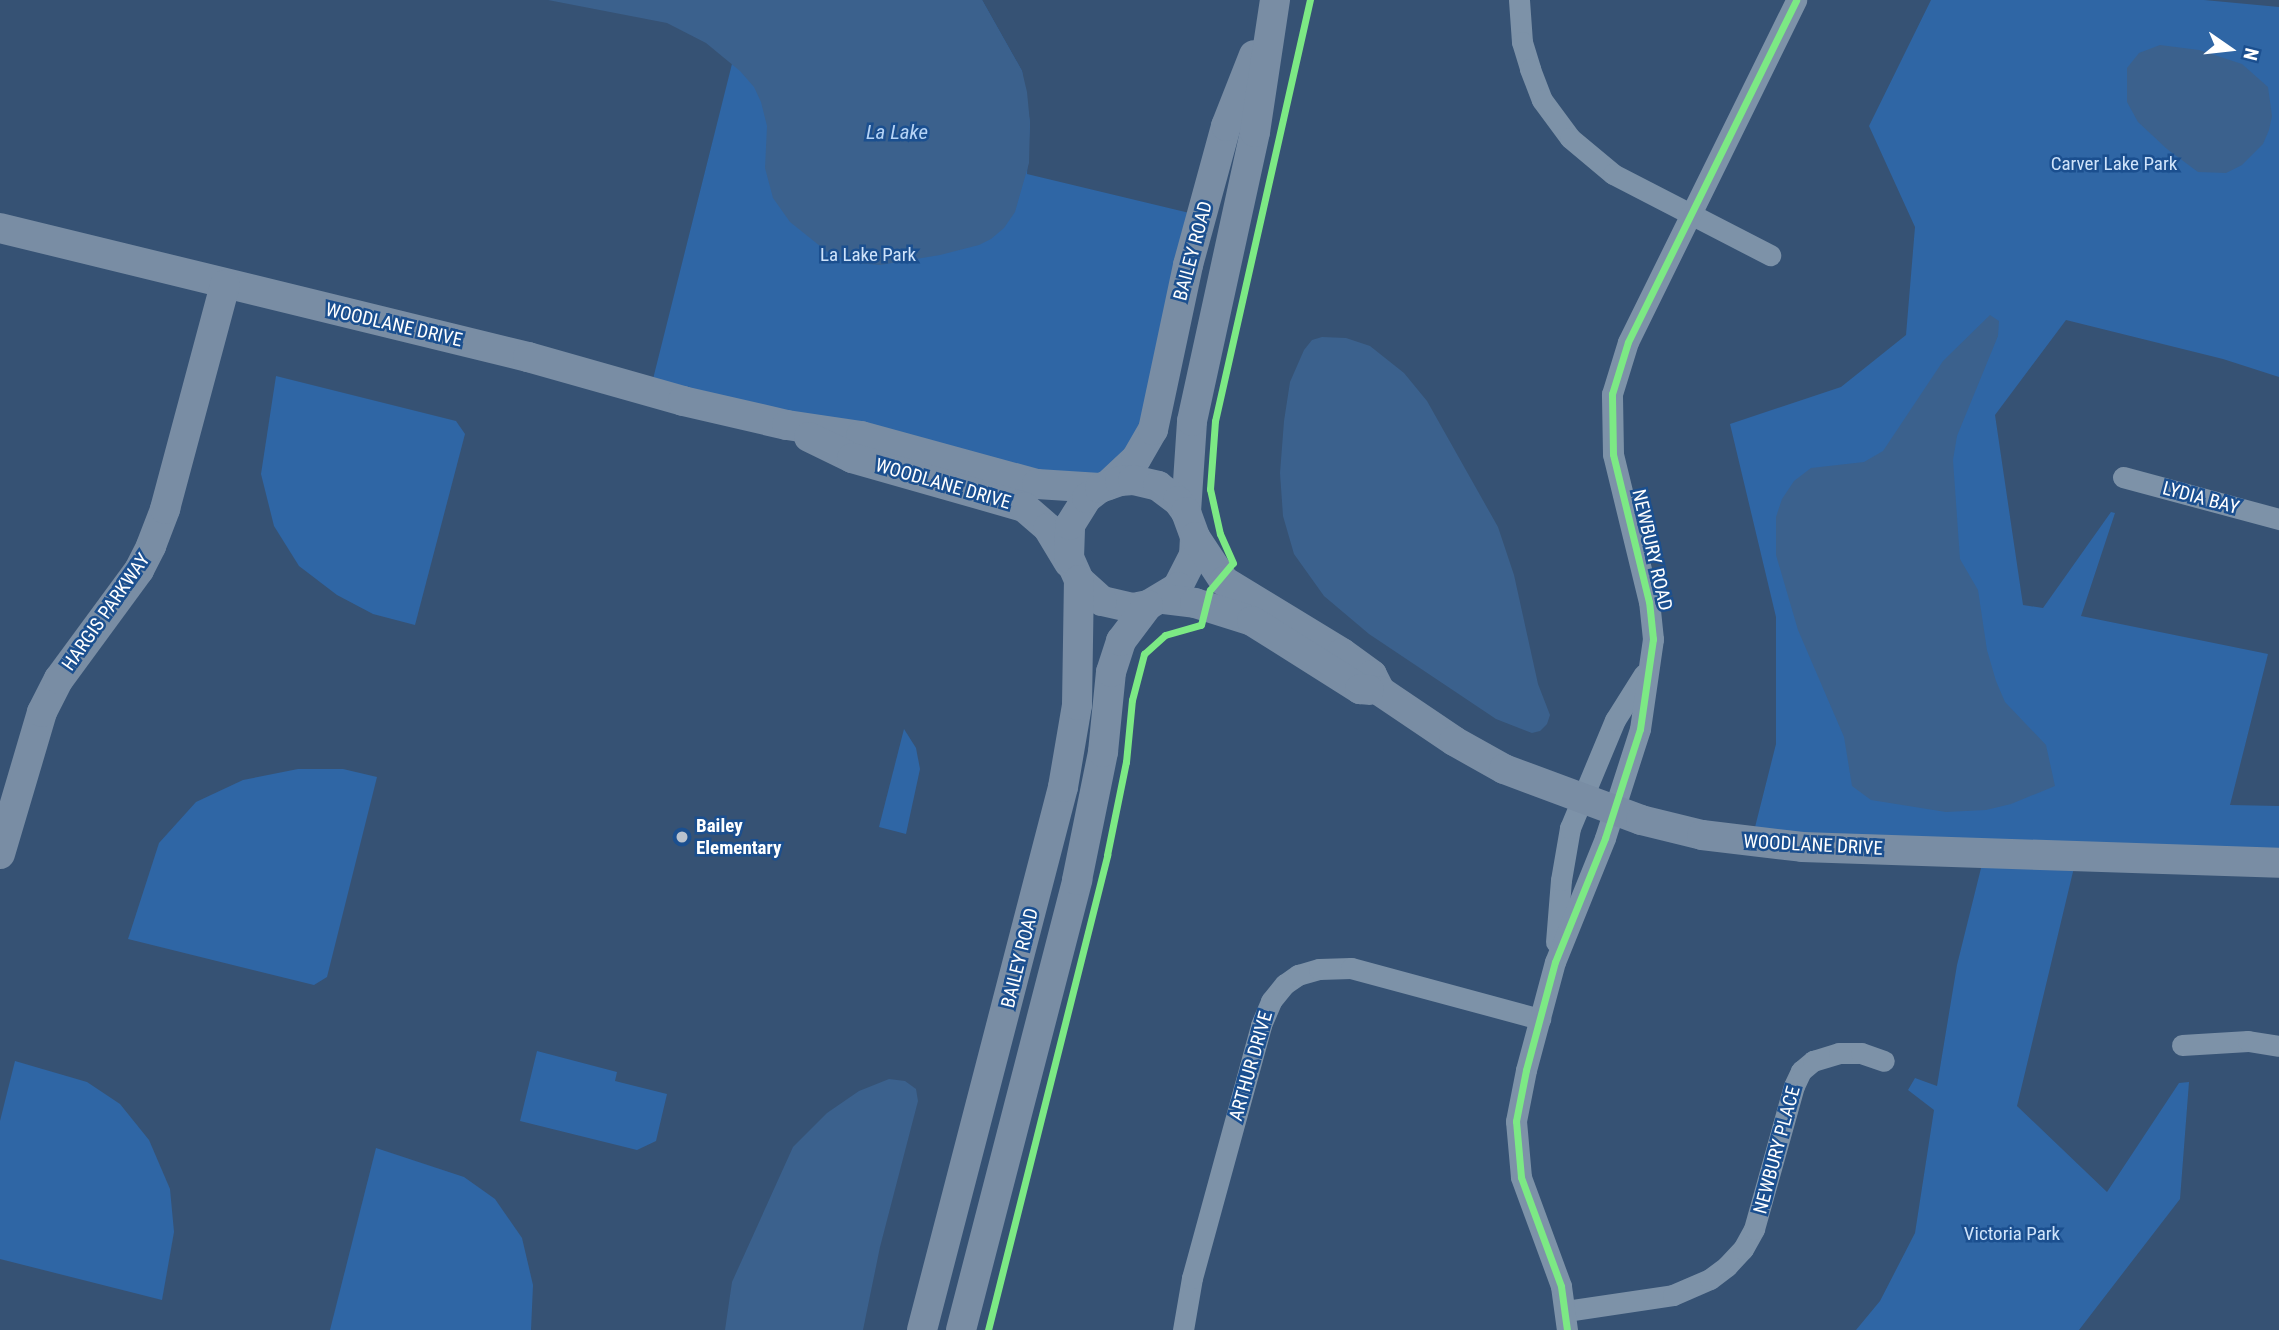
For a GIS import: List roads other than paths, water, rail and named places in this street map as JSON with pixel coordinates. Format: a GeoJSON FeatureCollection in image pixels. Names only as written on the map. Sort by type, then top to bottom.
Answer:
{"type":"FeatureCollection","features":[{"type":"Feature","properties":{"kind":"street"},"geometry":{"type":"LineString","coordinates":[[1520,0],[1522,42],[1530,69],[1542,100],[1570,138],[1613,174],[1770,256]]}},
{"type":"Feature","properties":{"kind":"street","name":"NEWBURY ROAD"},"geometry":{"type":"LineString","coordinates":[[1567,1321],[1556,1269],[1521,1177],[1516,1146],[1520,1095],[1555,962],[1614,810],[1640,729],[1653,639],[1652,618],[1613,454],[1612,394],[1628,342],[1796,0]]}},
{"type":"Feature","properties":{"kind":"street","name":"BAILEY ROAD"},"geometry":{"type":"LineString","coordinates":[[1104,486],[1136,459],[1155,423],[1178,305],[1226,126],[1274,5]]}},
{"type":"Feature","properties":{"kind":"street","name":"BAILEY ROAD"},"geometry":{"type":"LineString","coordinates":[[1190,524],[1187,469],[1194,411],[1255,132],[1274,5]]}},
{"type":"Feature","properties":{"kind":"street","name":"WOODLANE DRIVE"},"geometry":{"type":"LineString","coordinates":[[0,228],[528,357],[683,401],[787,425],[861,436],[1037,484],[1104,486]]}},
{"type":"Feature","properties":{"kind":"street","name":"HARGIS PARKWAY"},"geometry":{"type":"LineString","coordinates":[[0,854],[42,712],[59,679],[139,570],[152,546],[165,509],[225,285]]}},
{"type":"Feature","properties":{"kind":"street","name":"WOODLANE DRIVE"},"geometry":{"type":"LineString","coordinates":[[787,425],[852,458],[1024,507],[1048,528],[1076,577]]}},
{"type":"Feature","properties":{"kind":"street","name":"LYDIA BAY"},"geometry":{"type":"LineString","coordinates":[[2123,477],[2279,519]]}},
{"type":"Feature","properties":{"kind":"street"},"geometry":{"type":"LineString","coordinates":[[1133,480],[1158,486],[1178,501],[1190,524],[1194,555],[1188,572],[1178,587],[1156,602],[1125,607],[1102,601],[1076,577],[1069,558],[1070,525],[1077,510],[1104,486],[1133,480]]}},
{"type":"Feature","properties":{"kind":"street","name":"WOODLANE DRIVE"},"geometry":{"type":"LineString","coordinates":[[1190,524],[1214,569],[1234,589],[1342,653],[1372,675],[1380,691]]}},
{"type":"Feature","properties":{"kind":"street","name":"BAILEY ROAD"},"geometry":{"type":"LineString","coordinates":[[922,1330],[1063,787],[1077,705],[1076,577]]}},
{"type":"Feature","properties":{"kind":"street","name":"BAILEY ROAD"},"geometry":{"type":"LineString","coordinates":[[961,1330],[1077,880],[1103,752],[1111,672],[1121,641],[1156,602]]}},
{"type":"Feature","properties":{"kind":"street","name":"WOODLANE DRIVE"},"geometry":{"type":"LineString","coordinates":[[1156,602],[1195,603],[1252,621],[1360,689],[1380,691],[1504,769],[1614,810],[1702,835],[1802,847],[2279,863]]}},
{"type":"Feature","properties":{"kind":"street","name":"NEWBURY ROAD"},"geometry":{"type":"LineString","coordinates":[[1555,962],[1565,849],[1581,797],[1615,720],[1649,667]]}},
{"type":"Feature","properties":{"kind":"street","name":"ARTHUR DRIVE"},"geometry":{"type":"LineString","coordinates":[[1183,1330],[1192,1278],[1261,1025],[1271,1001],[1290,981],[1319,968],[1351,968],[1540,1019]]}},
{"type":"Feature","properties":{"kind":"street"},"geometry":{"type":"LineString","coordinates":[[2182,1045],[2248,1041],[2279,1046]]}},
{"type":"Feature","properties":{"kind":"street","name":"NEWBURY PLACE"},"geometry":{"type":"LineString","coordinates":[[1567,1321],[1673,1295],[1700,1284],[1727,1266],[1743,1249],[1761,1211],[1798,1075],[1813,1061],[1839,1053],[1861,1053],[1884,1061]]}},
{"type":"Feature","properties":{"kind":"water","name":"La Lake"},"geometry":{"type":"Polygon","coordinates":[[[548,0],[982,0],[1022,71],[1027,92],[1030,123],[1029,163],[1015,212],[1004,228],[991,239],[979,245],[940,255],[880,265],[856,263],[830,254],[790,222],[773,198],[765,168],[767,126],[761,102],[754,87],[740,71],[706,43],[667,23],[548,0]]]}},
{"type":"Feature","properties":{"kind":"water"},"geometry":{"type":"Polygon","coordinates":[[[2160,45],[2199,50],[2242,64],[2268,87],[2272,116],[2269,130],[2263,144],[2242,165],[2226,173],[2198,172],[2167,149],[2138,122],[2127,102],[2127,68],[2139,53],[2160,45]]]}},
{"type":"Feature","properties":{"kind":"water"},"geometry":{"type":"Polygon","coordinates":[[[1990,315],[1999,321],[1998,336],[1957,436],[1953,460],[1960,559],[1978,590],[1987,650],[1996,681],[2005,702],[2046,745],[2055,786],[2011,804],[1986,810],[1946,812],[1871,800],[1852,786],[1844,737],[1798,630],[1776,555],[1776,517],[1782,499],[1794,481],[1811,468],[1864,462],[1883,451],[1943,361],[1990,315]]]}},
{"type":"Feature","properties":{"kind":"water"},"geometry":{"type":"Polygon","coordinates":[[[1322,337],[1346,338],[1370,346],[1404,373],[1427,401],[1498,527],[1514,575],[1538,684],[1550,715],[1547,724],[1540,731],[1532,733],[1496,719],[1369,634],[1324,596],[1294,554],[1283,516],[1280,473],[1284,421],[1290,382],[1304,350],[1312,340],[1322,337]]]}},
{"type":"Feature","properties":{"kind":"water"},"geometry":{"type":"Polygon","coordinates":[[[889,1079],[905,1081],[916,1089],[918,1101],[880,1247],[863,1330],[725,1330],[732,1282],[793,1147],[827,1113],[859,1091],[889,1079]]]}},
{"type":"Feature","properties":{"kind":"place","name":"Bailey Elementary"},"geometry":{"type":"Point","coordinates":[682,837]}},
{"type":"Feature","properties":{"kind":"park label","name":"Carver Lake Park"},"geometry":{"type":"Point","coordinates":[2114,164]}},
{"type":"Feature","properties":{"kind":"park label","name":"La Lake Park"},"geometry":{"type":"Point","coordinates":[868,255]}},
{"type":"Feature","properties":{"kind":"park label","name":"Victoria Park"},"geometry":{"type":"Point","coordinates":[2012,1234]}}]}
